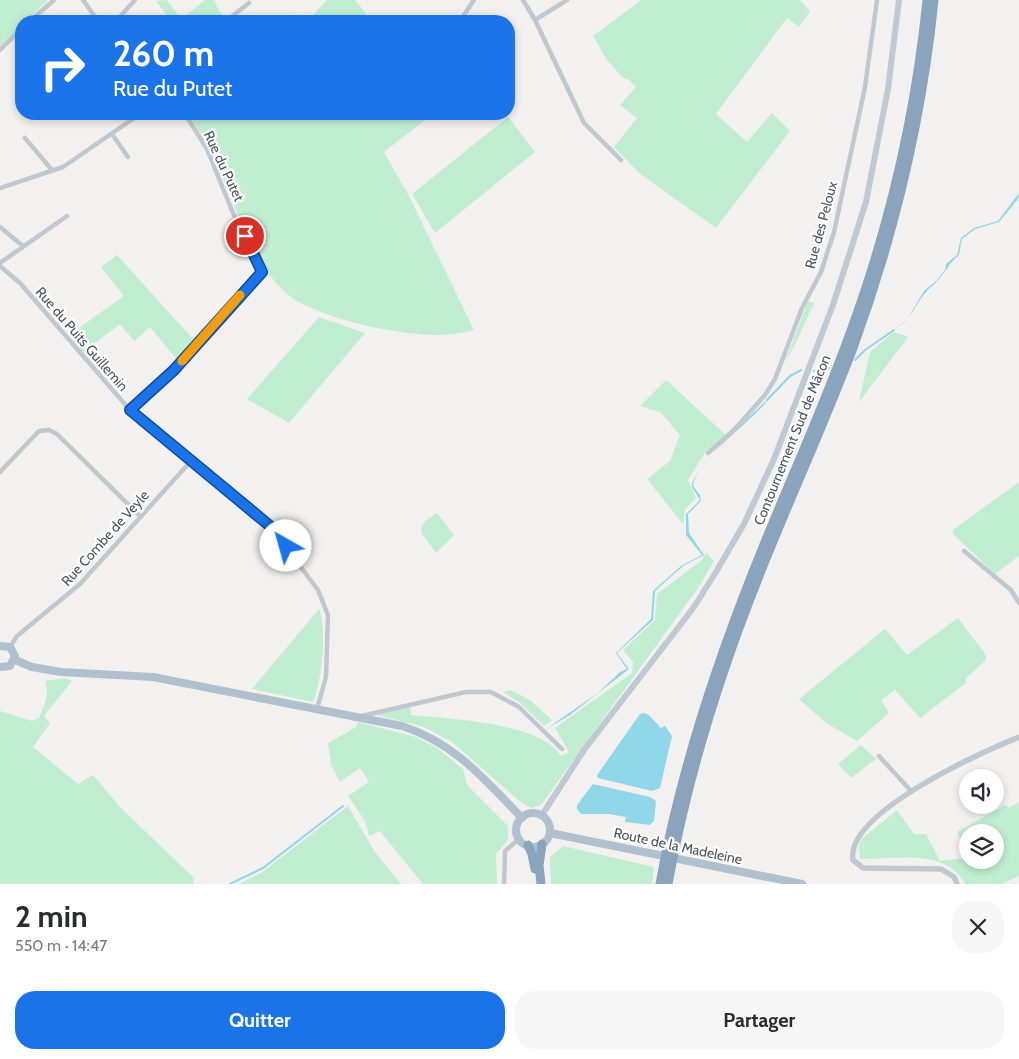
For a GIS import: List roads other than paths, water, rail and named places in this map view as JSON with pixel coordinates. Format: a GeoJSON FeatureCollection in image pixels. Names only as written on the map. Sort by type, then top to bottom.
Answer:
{"type":"FeatureCollection","features":[{"type":"Feature","properties":{"kind":"highway","name":"Contournement Sud de Mâcon"},"geometry":{"type":"LineString","coordinates":[[660,884],[680,794],[714,676],[753,571],[843,353],[872,266],[905,138],[927,0]]}},
{"type":"Feature","properties":{"kind":"highway","name":"Contournement Sud de Mâcon"},"geometry":{"type":"LineString","coordinates":[[668,884],[694,769],[723,673],[759,577],[852,349],[880,266],[912,142],[923,82],[934,0]]}},
{"type":"Feature","properties":{"kind":"highway"},"geometry":{"type":"LineString","coordinates":[[541,884],[539,865],[542,844]]}},
{"type":"Feature","properties":{"kind":"highway"},"geometry":{"type":"LineString","coordinates":[[528,845],[533,859],[535,884]]}},
{"type":"Feature","properties":{"kind":"main road"},"geometry":{"type":"LineString","coordinates":[[542,815],[584,750],[694,606],[744,524],[774,459],[833,305],[866,202],[888,89],[899,0]]}},
{"type":"Feature","properties":{"kind":"main road"},"geometry":{"type":"LineString","coordinates":[[0,646],[10,647],[15,653],[15,660],[10,666],[0,667]]}},
{"type":"Feature","properties":{"kind":"main road"},"geometry":{"type":"LineString","coordinates":[[15,660],[32,667],[61,672],[153,677],[402,726],[440,742],[476,770],[522,818]]}},
{"type":"Feature","properties":{"kind":"main road"},"geometry":{"type":"LineString","coordinates":[[534,813],[542,815],[549,823],[550,833],[542,844],[528,845],[520,839],[517,828],[522,818],[534,813]]}},
{"type":"Feature","properties":{"kind":"main road","name":"Route de la Madeleine"},"geometry":{"type":"LineString","coordinates":[[550,833],[802,884]]}},
{"type":"Feature","properties":{"kind":"street"},"geometry":{"type":"LineString","coordinates":[[37,15],[54,0]]}},
{"type":"Feature","properties":{"kind":"street"},"geometry":{"type":"LineString","coordinates":[[83,0],[94,15]]}},
{"type":"Feature","properties":{"kind":"street"},"geometry":{"type":"LineString","coordinates":[[121,15],[135,0]]}},
{"type":"Feature","properties":{"kind":"street"},"geometry":{"type":"LineString","coordinates":[[464,15],[474,0]]}},
{"type":"Feature","properties":{"kind":"street"},"geometry":{"type":"LineString","coordinates":[[523,0],[535,20],[582,119],[621,160]]}},
{"type":"Feature","properties":{"kind":"street"},"geometry":{"type":"LineString","coordinates":[[535,20],[567,0]]}},
{"type":"Feature","properties":{"kind":"street","name":"Rue des Peloux"},"geometry":{"type":"LineString","coordinates":[[708,453],[734,430],[765,395],[775,379],[802,308],[821,272],[834,232],[866,87],[877,0]]}},
{"type":"Feature","properties":{"kind":"street"},"geometry":{"type":"LineString","coordinates":[[234,15],[249,3]]}},
{"type":"Feature","properties":{"kind":"street"},"geometry":{"type":"LineString","coordinates":[[0,50],[15,35]]}},
{"type":"Feature","properties":{"kind":"street"},"geometry":{"type":"LineString","coordinates":[[0,188],[63,166],[132,120]]}},
{"type":"Feature","properties":{"kind":"street","name":"Rue du Putet"},"geometry":{"type":"LineString","coordinates":[[130,410],[174,370],[262,272],[233,213],[207,149],[189,120]]}},
{"type":"Feature","properties":{"kind":"street"},"geometry":{"type":"LineString","coordinates":[[112,134],[128,157]]}},
{"type":"Feature","properties":{"kind":"street"},"geometry":{"type":"LineString","coordinates":[[25,138],[52,170]]}},
{"type":"Feature","properties":{"kind":"street"},"geometry":{"type":"LineString","coordinates":[[0,264],[66,216]]}},
{"type":"Feature","properties":{"kind":"street"},"geometry":{"type":"LineString","coordinates":[[0,227],[23,246]]}},
{"type":"Feature","properties":{"kind":"street","name":"Rue du Puits Guillemin"},"geometry":{"type":"LineString","coordinates":[[0,264],[20,283],[130,410],[270,526],[318,590],[328,616],[326,676],[317,709]]}},
{"type":"Feature","properties":{"kind":"street"},"geometry":{"type":"LineString","coordinates":[[0,472],[39,432],[49,430],[56,434],[140,516]]}},
{"type":"Feature","properties":{"kind":"street","name":"Rue Combe de Veyle"},"geometry":{"type":"LineString","coordinates":[[10,647],[17,636],[80,584],[191,461]]}},
{"type":"Feature","properties":{"kind":"street"},"geometry":{"type":"LineString","coordinates":[[964,551],[1011,590],[1019,603]]}},
{"type":"Feature","properties":{"kind":"street"},"geometry":{"type":"LineString","coordinates":[[361,717],[466,692],[491,692],[519,707],[562,749]]}},
{"type":"Feature","properties":{"kind":"street"},"geometry":{"type":"LineString","coordinates":[[957,884],[948,871],[863,868],[853,860],[851,851],[855,842],[871,824],[911,791],[953,767],[1019,737]]}},
{"type":"Feature","properties":{"kind":"street"},"geometry":{"type":"LineString","coordinates":[[879,756],[911,791]]}},
{"type":"Feature","properties":{"kind":"street"},"geometry":{"type":"LineString","coordinates":[[504,884],[505,851],[520,839]]}},
{"type":"Feature","properties":{"kind":"water"},"geometry":{"type":"Polygon","coordinates":[[[1019,193],[1018,199],[999,222],[975,229],[962,239],[959,255],[940,278],[926,292],[908,317],[924,291],[937,280],[945,270],[946,264],[957,255],[961,238],[974,228],[998,221],[1019,193]]]}},
{"type":"Feature","properties":{"kind":"water"},"geometry":{"type":"Polygon","coordinates":[[[767,400],[758,411],[715,452],[737,429],[767,400]]]}},
{"type":"Feature","properties":{"kind":"water"},"geometry":{"type":"Polygon","coordinates":[[[701,468],[693,486],[700,495],[701,501],[688,514],[689,533],[704,555],[683,566],[655,591],[653,620],[617,653],[629,669],[570,715],[546,729],[598,693],[620,672],[627,669],[616,653],[651,619],[653,591],[681,566],[702,555],[686,535],[686,514],[700,500],[692,487],[694,479],[701,468]]]}},
{"type":"Feature","properties":{"kind":"water"},"geometry":{"type":"Polygon","coordinates":[[[640,714],[649,715],[661,728],[665,726],[672,736],[660,788],[652,791],[598,778],[597,775],[640,714]]]}},
{"type":"Feature","properties":{"kind":"water"},"geometry":{"type":"Polygon","coordinates":[[[593,784],[650,797],[656,801],[654,821],[650,825],[625,822],[626,817],[609,814],[581,814],[577,809],[577,805],[593,784]]]}},
{"type":"Feature","properties":{"kind":"waterway"},"geometry":{"type":"LineString","coordinates":[[855,360],[865,350],[894,330]]}},
{"type":"Feature","properties":{"kind":"waterway"},"geometry":{"type":"LineString","coordinates":[[814,371],[822,371],[829,368]]}},
{"type":"Feature","properties":{"kind":"waterway"},"geometry":{"type":"LineString","coordinates":[[767,400],[790,376],[801,370]]}},
{"type":"Feature","properties":{"kind":"waterway"},"geometry":{"type":"LineString","coordinates":[[230,884],[263,868],[343,806]]}}]}
